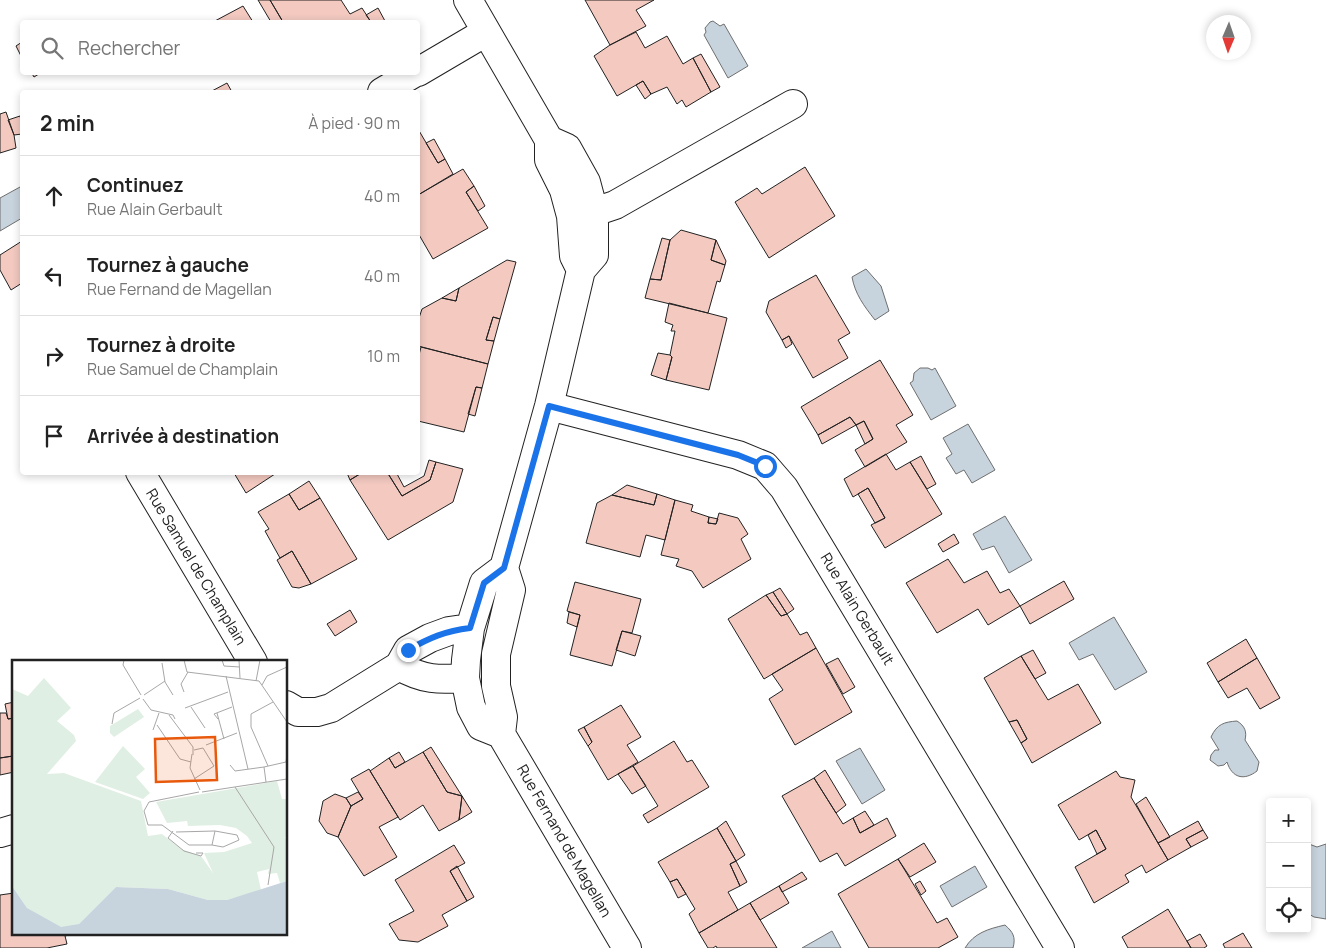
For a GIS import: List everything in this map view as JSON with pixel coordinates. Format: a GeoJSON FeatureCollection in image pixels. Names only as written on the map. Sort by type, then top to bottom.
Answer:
{"type":"FeatureCollection","features":[{"type":"Feature","properties":{"kind":"street"},"geometry":{"type":"LineString","coordinates":[[468,0],[549,140],[567,148],[586,182],[582,214],[594,255],[581,270],[549,406],[504,568],[512,590],[496,654],[496,686],[503,717],[501,734],[481,726],[471,707],[466,678],[466,660],[470,628],[484,583],[504,568]]}},
{"type":"Feature","properties":{"kind":"street"},"geometry":{"type":"LineString","coordinates":[[420,70],[486,32]]}},
{"type":"Feature","properties":{"kind":"street"},"geometry":{"type":"LineString","coordinates":[[386,90],[412,75]]}},
{"type":"Feature","properties":{"kind":"street"},"geometry":{"type":"LineString","coordinates":[[582,214],[616,205],[641,192],[793,104]]}},
{"type":"Feature","properties":{"kind":"street","name":"Rue Alain Gerbault"},"geometry":{"type":"LineString","coordinates":[[549,406],[738,455],[765,466],[784,488],[1060,948]]}},
{"type":"Feature","properties":{"kind":"street","name":"Rue Samuel de Champlain"},"geometry":{"type":"LineString","coordinates":[[142,475],[252,660]]}},
{"type":"Feature","properties":{"kind":"street"},"geometry":{"type":"LineString","coordinates":[[470,628],[496,654]]}},
{"type":"Feature","properties":{"kind":"street"},"geometry":{"type":"LineString","coordinates":[[288,706],[298,712],[317,712],[332,708],[399,666],[408,650],[430,638],[449,631],[470,628]]}},
{"type":"Feature","properties":{"kind":"street"},"geometry":{"type":"LineString","coordinates":[[399,666],[414,674],[439,680],[466,678],[496,654]]}},
{"type":"Feature","properties":{"kind":"street","name":"Rue Fernand de Magellan"},"geometry":{"type":"LineString","coordinates":[[501,734],[627,948]]}},
{"type":"Feature","properties":{"kind":"shaded area"},"geometry":{"type":"Polygon","coordinates":[[[713,21],[720,26],[724,24],[748,66],[728,78],[704,35],[706,32],[705,28],[713,21]]]}},
{"type":"Feature","properties":{"kind":"shaded area"},"geometry":{"type":"Polygon","coordinates":[[[20,187],[20,219],[0,231],[0,198],[20,187]]]}},
{"type":"Feature","properties":{"kind":"shaded area"},"geometry":{"type":"Polygon","coordinates":[[[866,269],[881,286],[889,311],[875,320],[864,305],[853,283],[852,277],[866,269]]]}},
{"type":"Feature","properties":{"kind":"shaded area"},"geometry":{"type":"Polygon","coordinates":[[[920,368],[932,370],[935,368],[956,406],[931,420],[910,383],[913,381],[914,373],[920,368]]]}},
{"type":"Feature","properties":{"kind":"shaded area"},"geometry":{"type":"Polygon","coordinates":[[[968,424],[995,470],[972,483],[964,470],[956,474],[946,458],[952,454],[943,438],[968,424]]]}},
{"type":"Feature","properties":{"kind":"shaded area"},"geometry":{"type":"Polygon","coordinates":[[[1005,516],[1032,560],[1009,573],[994,546],[982,550],[973,534],[1005,516]]]}},
{"type":"Feature","properties":{"kind":"shaded area"},"geometry":{"type":"Polygon","coordinates":[[[1114,617],[1147,672],[1115,690],[1093,654],[1079,660],[1069,643],[1114,617]]]}},
{"type":"Feature","properties":{"kind":"shaded area"},"geometry":{"type":"Polygon","coordinates":[[[1237,721],[1244,727],[1245,740],[1259,762],[1257,771],[1243,777],[1235,775],[1227,762],[1224,765],[1218,766],[1210,760],[1215,750],[1219,750],[1211,737],[1213,733],[1221,724],[1237,721]]]}},
{"type":"Feature","properties":{"kind":"shaded area"},"geometry":{"type":"Polygon","coordinates":[[[860,748],[885,790],[862,804],[836,761],[860,748]]]}},
{"type":"Feature","properties":{"kind":"shaded area"},"geometry":{"type":"Polygon","coordinates":[[[1326,844],[1326,919],[1311,915],[1311,845],[1317,847],[1326,844]]]}},
{"type":"Feature","properties":{"kind":"shaded area"},"geometry":{"type":"Polygon","coordinates":[[[975,866],[987,887],[952,907],[940,886],[975,866]]]}},
{"type":"Feature","properties":{"kind":"shaded area"},"geometry":{"type":"Polygon","coordinates":[[[1005,925],[1013,935],[1013,948],[965,948],[982,932],[1005,925]]]}},
{"type":"Feature","properties":{"kind":"shaded area"},"geometry":{"type":"Polygon","coordinates":[[[832,931],[841,948],[802,948],[832,931]]]}},
{"type":"Feature","properties":{"kind":"building"},"geometry":{"type":"Polygon","coordinates":[[[258,0],[270,0],[282,20],[270,20],[258,0]]]}},
{"type":"Feature","properties":{"kind":"building"},"geometry":{"type":"Polygon","coordinates":[[[270,0],[341,0],[350,14],[362,8],[370,20],[282,20],[270,0]]]}},
{"type":"Feature","properties":{"kind":"building"},"geometry":{"type":"Polygon","coordinates":[[[585,0],[654,0],[636,10],[646,26],[610,45],[585,0]]]}},
{"type":"Feature","properties":{"kind":"building"},"geometry":{"type":"Polygon","coordinates":[[[243,6],[252,20],[217,20],[243,6]]]}},
{"type":"Feature","properties":{"kind":"building"},"geometry":{"type":"Polygon","coordinates":[[[378,8],[384,20],[370,20],[366,15],[378,8]]]}},
{"type":"Feature","properties":{"kind":"building"},"geometry":{"type":"Polygon","coordinates":[[[636,32],[645,48],[667,36],[683,64],[693,58],[711,92],[686,107],[682,100],[677,104],[667,87],[651,94],[643,81],[617,96],[594,56],[610,45],[636,32]]]}},
{"type":"Feature","properties":{"kind":"building"},"geometry":{"type":"Polygon","coordinates":[[[20,43],[20,54],[16,46],[20,43]]]}},
{"type":"Feature","properties":{"kind":"building"},"geometry":{"type":"Polygon","coordinates":[[[701,54],[720,87],[711,92],[693,58],[701,54]]]}},
{"type":"Feature","properties":{"kind":"building"},"geometry":{"type":"Polygon","coordinates":[[[643,81],[651,94],[645,99],[636,85],[643,81]]]}},
{"type":"Feature","properties":{"kind":"building"},"geometry":{"type":"Polygon","coordinates":[[[227,83],[231,90],[214,90],[227,83]]]}},
{"type":"Feature","properties":{"kind":"building"},"geometry":{"type":"Polygon","coordinates":[[[6,112],[14,135],[16,148],[0,153],[0,114],[6,112]]]}},
{"type":"Feature","properties":{"kind":"building"},"geometry":{"type":"Polygon","coordinates":[[[20,116],[20,134],[14,135],[8,120],[20,116]]]}},
{"type":"Feature","properties":{"kind":"building"},"geometry":{"type":"Polygon","coordinates":[[[420,132],[438,163],[445,159],[453,174],[420,194],[420,132]]]}},
{"type":"Feature","properties":{"kind":"building"},"geometry":{"type":"Polygon","coordinates":[[[434,139],[445,159],[438,163],[426,143],[434,139]]]}},
{"type":"Feature","properties":{"kind":"building"},"geometry":{"type":"Polygon","coordinates":[[[805,167],[835,216],[769,258],[735,202],[757,188],[762,194],[805,167]]]}},
{"type":"Feature","properties":{"kind":"building"},"geometry":{"type":"Polygon","coordinates":[[[463,169],[474,186],[466,192],[488,228],[433,259],[420,236],[420,194],[463,169]]]}},
{"type":"Feature","properties":{"kind":"building"},"geometry":{"type":"Polygon","coordinates":[[[474,186],[485,206],[478,211],[466,192],[474,186]]]}},
{"type":"Feature","properties":{"kind":"building"},"geometry":{"type":"Polygon","coordinates":[[[681,230],[716,240],[711,260],[725,265],[720,282],[717,281],[708,313],[645,298],[650,279],[661,280],[670,240],[681,230]]]}},
{"type":"Feature","properties":{"kind":"building"},"geometry":{"type":"Polygon","coordinates":[[[662,238],[670,240],[661,280],[650,279],[662,238]]]}},
{"type":"Feature","properties":{"kind":"building"},"geometry":{"type":"Polygon","coordinates":[[[716,240],[726,261],[725,265],[711,260],[716,240]]]}},
{"type":"Feature","properties":{"kind":"building"},"geometry":{"type":"Polygon","coordinates":[[[20,242],[20,284],[11,290],[0,270],[0,255],[20,242]]]}},
{"type":"Feature","properties":{"kind":"building"},"geometry":{"type":"Polygon","coordinates":[[[507,260],[516,262],[500,319],[493,317],[486,340],[494,341],[488,364],[420,347],[420,315],[422,309],[442,298],[456,301],[459,288],[507,260]]]}},
{"type":"Feature","properties":{"kind":"building"},"geometry":{"type":"Polygon","coordinates":[[[816,275],[850,333],[838,340],[848,358],[813,378],[789,336],[782,340],[766,312],[769,301],[816,275]]]}},
{"type":"Feature","properties":{"kind":"building"},"geometry":{"type":"Polygon","coordinates":[[[459,288],[456,301],[442,298],[459,288]]]}},
{"type":"Feature","properties":{"kind":"building"},"geometry":{"type":"Polygon","coordinates":[[[669,303],[727,318],[709,390],[666,380],[672,357],[670,355],[675,331],[671,331],[673,325],[665,322],[669,303]]]}},
{"type":"Feature","properties":{"kind":"building"},"geometry":{"type":"Polygon","coordinates":[[[493,317],[500,319],[494,341],[486,340],[493,317]]]}},
{"type":"Feature","properties":{"kind":"building"},"geometry":{"type":"Polygon","coordinates":[[[789,336],[792,344],[786,348],[782,340],[789,336]]]}},
{"type":"Feature","properties":{"kind":"building"},"geometry":{"type":"Polygon","coordinates":[[[421,347],[488,364],[482,388],[476,387],[464,432],[420,421],[421,347]]]}},
{"type":"Feature","properties":{"kind":"building"},"geometry":{"type":"Polygon","coordinates":[[[658,353],[672,357],[666,380],[651,375],[658,353]]]}},
{"type":"Feature","properties":{"kind":"building"},"geometry":{"type":"Polygon","coordinates":[[[880,360],[913,415],[896,425],[907,442],[865,467],[855,450],[873,439],[864,421],[856,425],[850,417],[818,435],[801,407],[880,360]]]}},
{"type":"Feature","properties":{"kind":"building"},"geometry":{"type":"Polygon","coordinates":[[[476,387],[482,388],[475,416],[468,414],[476,387]]]}},
{"type":"Feature","properties":{"kind":"building"},"geometry":{"type":"Polygon","coordinates":[[[850,417],[856,425],[822,444],[818,435],[850,417]]]}},
{"type":"Feature","properties":{"kind":"building"},"geometry":{"type":"Polygon","coordinates":[[[864,421],[873,439],[865,444],[856,425],[864,421]]]}},
{"type":"Feature","properties":{"kind":"building"},"geometry":{"type":"Polygon","coordinates":[[[886,454],[896,470],[910,462],[942,514],[885,548],[871,525],[885,518],[868,488],[853,497],[844,479],[886,454]]]}},
{"type":"Feature","properties":{"kind":"building"},"geometry":{"type":"Polygon","coordinates":[[[921,456],[936,484],[927,489],[910,462],[921,456]]]}},
{"type":"Feature","properties":{"kind":"building"},"geometry":{"type":"Polygon","coordinates":[[[429,460],[436,462],[430,480],[402,496],[389,475],[398,475],[404,487],[424,476],[429,460]]]}},
{"type":"Feature","properties":{"kind":"building"},"geometry":{"type":"Polygon","coordinates":[[[436,462],[463,469],[453,502],[388,540],[350,480],[358,475],[389,475],[402,496],[430,480],[436,462]]]}},
{"type":"Feature","properties":{"kind":"building"},"geometry":{"type":"Polygon","coordinates":[[[235,475],[273,475],[246,493],[235,475]]]}},
{"type":"Feature","properties":{"kind":"building"},"geometry":{"type":"Polygon","coordinates":[[[348,475],[358,475],[350,480],[348,475]]]}},
{"type":"Feature","properties":{"kind":"building"},"geometry":{"type":"Polygon","coordinates":[[[309,481],[320,498],[299,510],[289,494],[309,481]]]}},
{"type":"Feature","properties":{"kind":"building"},"geometry":{"type":"Polygon","coordinates":[[[627,485],[657,494],[654,505],[612,495],[627,485]]]}},
{"type":"Feature","properties":{"kind":"building"},"geometry":{"type":"Polygon","coordinates":[[[868,488],[885,518],[875,523],[858,494],[868,488]]]}},
{"type":"Feature","properties":{"kind":"building"},"geometry":{"type":"Polygon","coordinates":[[[289,494],[299,510],[320,498],[357,559],[311,584],[292,551],[280,558],[265,531],[269,529],[258,512],[289,494]]]}},
{"type":"Feature","properties":{"kind":"building"},"geometry":{"type":"Polygon","coordinates":[[[657,494],[675,500],[665,540],[646,535],[640,557],[586,543],[597,503],[612,495],[654,505],[657,494]]]}},
{"type":"Feature","properties":{"kind":"building"},"geometry":{"type":"Polygon","coordinates":[[[675,500],[693,505],[691,511],[709,517],[708,523],[716,524],[719,513],[738,518],[748,534],[741,539],[751,559],[703,588],[692,571],[676,566],[679,559],[661,555],[675,500]]]}},
{"type":"Feature","properties":{"kind":"building"},"geometry":{"type":"Polygon","coordinates":[[[709,517],[718,519],[716,524],[708,523],[709,517]]]}},
{"type":"Feature","properties":{"kind":"building"},"geometry":{"type":"Polygon","coordinates":[[[954,534],[959,543],[943,552],[938,544],[954,534]]]}},
{"type":"Feature","properties":{"kind":"building"},"geometry":{"type":"Polygon","coordinates":[[[292,551],[311,584],[299,588],[292,587],[277,560],[292,551]]]}},
{"type":"Feature","properties":{"kind":"building"},"geometry":{"type":"Polygon","coordinates":[[[948,559],[964,583],[987,571],[1000,593],[1009,589],[1020,606],[988,625],[978,609],[937,633],[906,583],[948,559]]]}},
{"type":"Feature","properties":{"kind":"building"},"geometry":{"type":"Polygon","coordinates":[[[1064,581],[1074,599],[1030,624],[1020,606],[1064,581]]]}},
{"type":"Feature","properties":{"kind":"building"},"geometry":{"type":"Polygon","coordinates":[[[575,582],[641,599],[632,633],[622,631],[612,666],[570,655],[580,615],[567,611],[575,582]]]}},
{"type":"Feature","properties":{"kind":"building"},"geometry":{"type":"Polygon","coordinates":[[[780,588],[794,609],[787,614],[773,592],[780,588]]]}},
{"type":"Feature","properties":{"kind":"building"},"geometry":{"type":"Polygon","coordinates":[[[773,592],[787,614],[781,616],[766,595],[773,592]]]}},
{"type":"Feature","properties":{"kind":"building"},"geometry":{"type":"Polygon","coordinates":[[[766,595],[781,616],[787,614],[800,635],[807,632],[816,648],[764,679],[728,619],[766,595]]]}},
{"type":"Feature","properties":{"kind":"building"},"geometry":{"type":"Polygon","coordinates":[[[350,610],[357,622],[335,636],[327,624],[350,610]]]}},
{"type":"Feature","properties":{"kind":"building"},"geometry":{"type":"Polygon","coordinates":[[[569,612],[580,615],[577,627],[567,623],[569,612]]]}},
{"type":"Feature","properties":{"kind":"building"},"geometry":{"type":"Polygon","coordinates":[[[622,631],[641,636],[635,656],[616,650],[622,631]]]}},
{"type":"Feature","properties":{"kind":"building"},"geometry":{"type":"Polygon","coordinates":[[[1246,639],[1257,658],[1218,682],[1207,663],[1246,639]]]}},
{"type":"Feature","properties":{"kind":"building"},"geometry":{"type":"Polygon","coordinates":[[[816,648],[852,712],[795,745],[769,699],[783,690],[772,674],[816,648]]]}},
{"type":"Feature","properties":{"kind":"building"},"geometry":{"type":"Polygon","coordinates":[[[1033,650],[1046,673],[1035,679],[1021,656],[1033,650]]]}},
{"type":"Feature","properties":{"kind":"building"},"geometry":{"type":"Polygon","coordinates":[[[1021,656],[1048,700],[1078,684],[1101,723],[1032,763],[1021,743],[1027,739],[1017,720],[1009,722],[984,678],[1021,656]]]}},
{"type":"Feature","properties":{"kind":"building"},"geometry":{"type":"Polygon","coordinates":[[[838,658],[855,687],[843,694],[826,664],[838,658]]]}},
{"type":"Feature","properties":{"kind":"building"},"geometry":{"type":"Polygon","coordinates":[[[1257,658],[1280,698],[1260,709],[1247,688],[1228,698],[1218,682],[1257,658]]]}},
{"type":"Feature","properties":{"kind":"building"},"geometry":{"type":"Polygon","coordinates":[[[12,702],[12,718],[8,719],[5,704],[12,702]]]}},
{"type":"Feature","properties":{"kind":"building"},"geometry":{"type":"Polygon","coordinates":[[[621,705],[641,737],[627,745],[638,762],[608,780],[588,746],[592,742],[584,727],[621,705]]]}},
{"type":"Feature","properties":{"kind":"building"},"geometry":{"type":"Polygon","coordinates":[[[0,713],[6,713],[8,719],[12,718],[12,756],[0,758],[0,713]]]}},
{"type":"Feature","properties":{"kind":"building"},"geometry":{"type":"Polygon","coordinates":[[[1017,720],[1027,739],[1021,743],[1009,722],[1017,720]]]}},
{"type":"Feature","properties":{"kind":"building"},"geometry":{"type":"Polygon","coordinates":[[[584,727],[592,742],[588,746],[578,730],[584,727]]]}},
{"type":"Feature","properties":{"kind":"building"},"geometry":{"type":"Polygon","coordinates":[[[674,741],[687,762],[692,760],[709,787],[648,823],[643,815],[658,806],[633,766],[674,741]]]}},
{"type":"Feature","properties":{"kind":"building"},"geometry":{"type":"Polygon","coordinates":[[[431,747],[462,796],[447,792],[423,752],[431,747]]]}},
{"type":"Feature","properties":{"kind":"building"},"geometry":{"type":"Polygon","coordinates":[[[399,752],[405,762],[395,768],[389,758],[399,752]]]}},
{"type":"Feature","properties":{"kind":"building"},"geometry":{"type":"Polygon","coordinates":[[[423,752],[447,792],[462,796],[459,820],[439,831],[423,805],[400,820],[370,771],[389,758],[395,768],[423,752]]]}},
{"type":"Feature","properties":{"kind":"building"},"geometry":{"type":"Polygon","coordinates":[[[12,756],[12,772],[0,775],[0,758],[12,756]]]}},
{"type":"Feature","properties":{"kind":"building"},"geometry":{"type":"Polygon","coordinates":[[[633,766],[646,786],[632,794],[618,774],[633,766]]]}},
{"type":"Feature","properties":{"kind":"building"},"geometry":{"type":"Polygon","coordinates":[[[369,769],[398,817],[379,827],[397,857],[364,876],[338,837],[351,806],[363,799],[351,779],[369,769]]]}},
{"type":"Feature","properties":{"kind":"building"},"geometry":{"type":"Polygon","coordinates":[[[825,770],[846,805],[836,813],[814,778],[825,770]]]}},
{"type":"Feature","properties":{"kind":"building"},"geometry":{"type":"Polygon","coordinates":[[[1116,771],[1120,777],[1135,780],[1131,797],[1168,860],[1146,873],[1142,865],[1125,875],[1129,882],[1094,903],[1075,867],[1106,849],[1096,830],[1079,840],[1058,805],[1116,771]]]}},
{"type":"Feature","properties":{"kind":"building"},"geometry":{"type":"Polygon","coordinates":[[[814,778],[843,824],[853,818],[860,833],[887,818],[896,836],[845,866],[837,853],[820,862],[782,796],[814,778]]]}},
{"type":"Feature","properties":{"kind":"building"},"geometry":{"type":"Polygon","coordinates":[[[358,792],[363,799],[351,806],[346,798],[358,792]]]}},
{"type":"Feature","properties":{"kind":"building"},"geometry":{"type":"Polygon","coordinates":[[[335,794],[346,798],[351,806],[338,837],[327,833],[319,821],[323,801],[335,794]]]}},
{"type":"Feature","properties":{"kind":"building"},"geometry":{"type":"Polygon","coordinates":[[[462,796],[472,812],[459,820],[462,796]]]}},
{"type":"Feature","properties":{"kind":"building"},"geometry":{"type":"Polygon","coordinates":[[[1146,797],[1170,837],[1158,843],[1136,804],[1146,797]]]}},
{"type":"Feature","properties":{"kind":"building"},"geometry":{"type":"Polygon","coordinates":[[[865,811],[874,825],[860,833],[853,818],[865,811]]]}},
{"type":"Feature","properties":{"kind":"building"},"geometry":{"type":"Polygon","coordinates":[[[726,821],[745,855],[736,861],[717,828],[726,821]]]}},
{"type":"Feature","properties":{"kind":"building"},"geometry":{"type":"Polygon","coordinates":[[[1198,821],[1203,830],[1186,839],[1191,847],[1168,860],[1158,843],[1198,821]]]}},
{"type":"Feature","properties":{"kind":"building"},"geometry":{"type":"Polygon","coordinates":[[[717,828],[736,861],[730,864],[740,886],[728,892],[738,910],[699,933],[689,914],[695,909],[677,879],[670,882],[658,862],[717,828]]]}},
{"type":"Feature","properties":{"kind":"building"},"geometry":{"type":"Polygon","coordinates":[[[1096,830],[1106,849],[1097,854],[1088,835],[1096,830]]]}},
{"type":"Feature","properties":{"kind":"building"},"geometry":{"type":"Polygon","coordinates":[[[1203,830],[1208,838],[1191,847],[1186,839],[1203,830]]]}},
{"type":"Feature","properties":{"kind":"building"},"geometry":{"type":"Polygon","coordinates":[[[924,843],[936,862],[910,877],[898,859],[924,843]]]}},
{"type":"Feature","properties":{"kind":"building"},"geometry":{"type":"Polygon","coordinates":[[[454,845],[465,863],[450,871],[467,901],[442,915],[448,926],[418,942],[399,940],[389,924],[414,911],[395,880],[454,845]]]}},
{"type":"Feature","properties":{"kind":"building"},"geometry":{"type":"Polygon","coordinates":[[[898,859],[937,923],[947,918],[958,937],[938,948],[869,948],[838,894],[898,859]]]}},
{"type":"Feature","properties":{"kind":"building"},"geometry":{"type":"Polygon","coordinates":[[[736,861],[747,882],[740,886],[730,864],[736,861]]]}},
{"type":"Feature","properties":{"kind":"building"},"geometry":{"type":"Polygon","coordinates":[[[457,866],[474,897],[467,901],[450,871],[457,866]]]}},
{"type":"Feature","properties":{"kind":"building"},"geometry":{"type":"Polygon","coordinates":[[[802,872],[807,879],[782,892],[779,886],[802,872]]]}},
{"type":"Feature","properties":{"kind":"building"},"geometry":{"type":"Polygon","coordinates":[[[677,879],[686,894],[678,898],[670,882],[677,879]]]}},
{"type":"Feature","properties":{"kind":"building"},"geometry":{"type":"Polygon","coordinates":[[[920,881],[926,891],[921,895],[915,884],[920,881]]]}},
{"type":"Feature","properties":{"kind":"building"},"geometry":{"type":"Polygon","coordinates":[[[779,886],[789,903],[760,920],[750,903],[779,886]]]}},
{"type":"Feature","properties":{"kind":"building"},"geometry":{"type":"Polygon","coordinates":[[[12,893],[12,936],[65,936],[67,944],[47,948],[0,948],[0,895],[12,893]]]}},
{"type":"Feature","properties":{"kind":"building"},"geometry":{"type":"Polygon","coordinates":[[[750,903],[777,948],[717,948],[716,946],[708,948],[699,933],[750,903]]]}},
{"type":"Feature","properties":{"kind":"building"},"geometry":{"type":"Polygon","coordinates":[[[1168,909],[1191,948],[1128,948],[1122,937],[1168,909]]]}},
{"type":"Feature","properties":{"kind":"building"},"geometry":{"type":"Polygon","coordinates":[[[1243,933],[1252,948],[1225,948],[1223,944],[1243,933]]]}},
{"type":"Feature","properties":{"kind":"building"},"geometry":{"type":"Polygon","coordinates":[[[1200,934],[1207,946],[1204,948],[1191,948],[1187,941],[1200,934]]]}},
{"type":"Feature","properties":{"kind":"route"},"geometry":{"type":"LineString","coordinates":[[408,650],[430,638],[449,631],[470,628],[484,583],[504,568],[549,406],[738,455],[765,466]]}}]}
